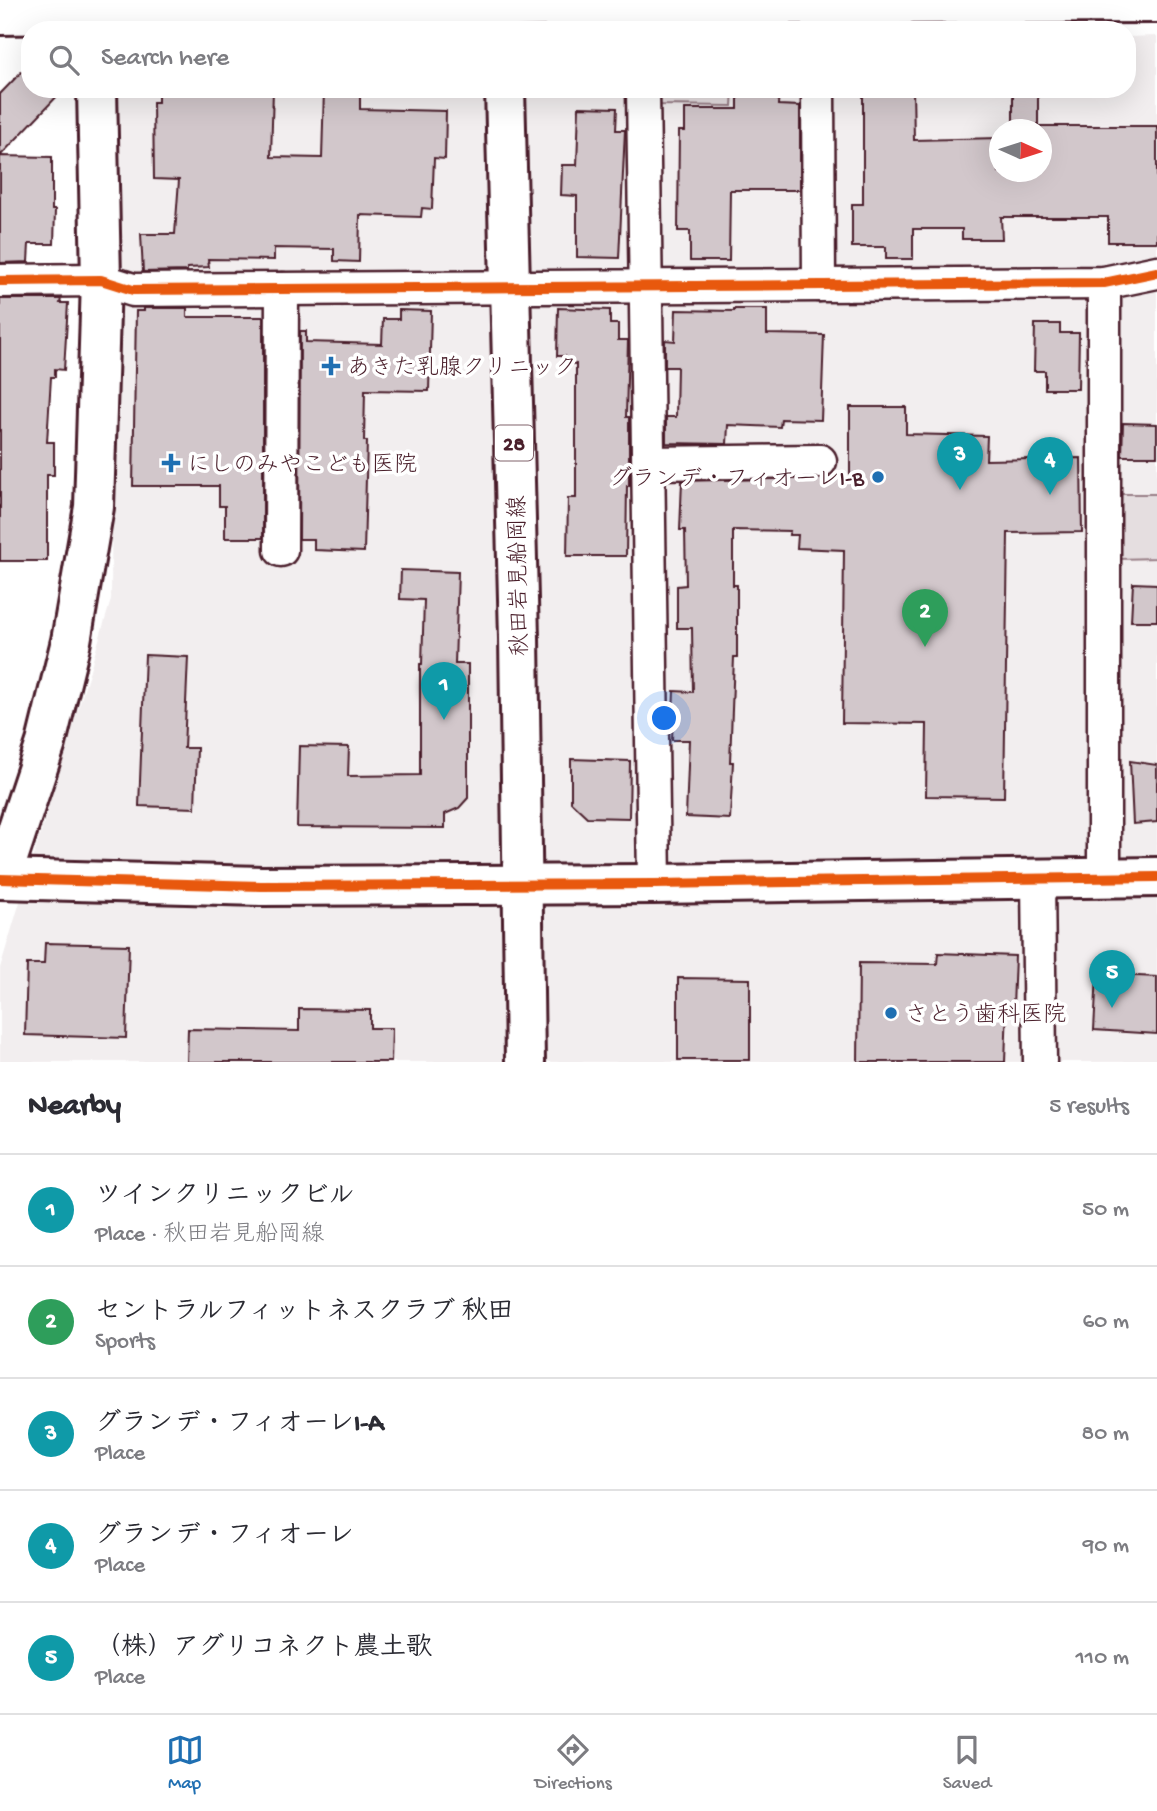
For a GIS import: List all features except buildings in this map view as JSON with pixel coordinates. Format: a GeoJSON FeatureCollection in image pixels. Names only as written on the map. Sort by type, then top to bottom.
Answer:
{"type":"FeatureCollection","features":[{"type":"Feature","properties":{"kind":"main road"},"geometry":{"type":"LineString","coordinates":[[0,15],[818,11],[1157,3]]}},
{"type":"Feature","properties":{"kind":"main road"},"geometry":{"type":"LineString","coordinates":[[97,98],[101,280],[94,507],[71,641],[46,743],[0,881],[261,886],[1157,877]]}},
{"type":"Feature","properties":{"kind":"main road","name":"秋田岩見船岡線"},"geometry":{"type":"LineString","coordinates":[[505,98],[525,1062]]}},
{"type":"Feature","properties":{"kind":"street"},"geometry":{"type":"LineString","coordinates":[[643,98],[654,884]]}},
{"type":"Feature","properties":{"kind":"street"},"geometry":{"type":"LineString","coordinates":[[818,98],[819,285]]}},
{"type":"Feature","properties":{"kind":"street"},"geometry":{"type":"LineString","coordinates":[[0,281],[101,280],[133,290],[1104,283],[1157,272]]}},
{"type":"Feature","properties":{"kind":"street"},"geometry":{"type":"LineString","coordinates":[[1104,283],[1104,877]]}},
{"type":"Feature","properties":{"kind":"street"},"geometry":{"type":"LineString","coordinates":[[281,550],[282,289]]}},
{"type":"Feature","properties":{"kind":"street"},"geometry":{"type":"LineString","coordinates":[[649,463],[820,461]]}},
{"type":"Feature","properties":{"kind":"street"},"geometry":{"type":"LineString","coordinates":[[1038,878],[1040,1062]]}},
{"type":"Feature","properties":{"kind":"shaded area"},"geometry":{"type":"Polygon","coordinates":[[[1157,36],[1157,1062],[0,1062],[0,968],[111,600],[114,98],[1136,98],[1136,37],[1157,36]]]}},
{"type":"Feature","properties":{"kind":"shaded area"},"geometry":{"type":"Polygon","coordinates":[[[656,98],[732,98],[732,106],[656,105],[656,98]]]}},
{"type":"Feature","properties":{"kind":"shaded area"},"geometry":{"type":"Polygon","coordinates":[[[1119,494],[1157,494],[1157,558],[1118,559],[1119,494]]]}},
{"type":"Feature","properties":{"kind":"cycle path"},"geometry":{"type":"LineString","coordinates":[[0,281],[101,280],[133,290],[1104,283],[1157,272]]}},
{"type":"Feature","properties":{"kind":"cycle path"},"geometry":{"type":"LineString","coordinates":[[0,879],[261,886],[1157,877]]}},
{"type":"Feature","properties":{"kind":"place","name":"あきた乳腺クリニック"},"geometry":{"type":"Point","coordinates":[331,366]}},
{"type":"Feature","properties":{"kind":"place","name":"にしのみやこども医院"},"geometry":{"type":"Point","coordinates":[171,463]}},
{"type":"Feature","properties":{"kind":"place","name":"グランデ・フィオーレI-B"},"geometry":{"type":"Point","coordinates":[878,477]}},
{"type":"Feature","properties":{"kind":"place","name":"グランデ・フィオーレI-A"},"geometry":{"type":"Point","coordinates":[960,490]}},
{"type":"Feature","properties":{"kind":"place","name":"グランデ・フィオーレ"},"geometry":{"type":"Point","coordinates":[1050,495]}},
{"type":"Feature","properties":{"kind":"place","name":"セントラルフィットネスクラブ 秋田"},"geometry":{"type":"Point","coordinates":[925,647]}},
{"type":"Feature","properties":{"kind":"place","name":"ツインクリニックビル"},"geometry":{"type":"Point","coordinates":[444,720]}},
{"type":"Feature","properties":{"kind":"place","name":"（株）アグリコネクト農土歌"},"geometry":{"type":"Point","coordinates":[1112,1008]}},
{"type":"Feature","properties":{"kind":"place","name":"さとう歯科医院"},"geometry":{"type":"Point","coordinates":[891,1013]}}]}
